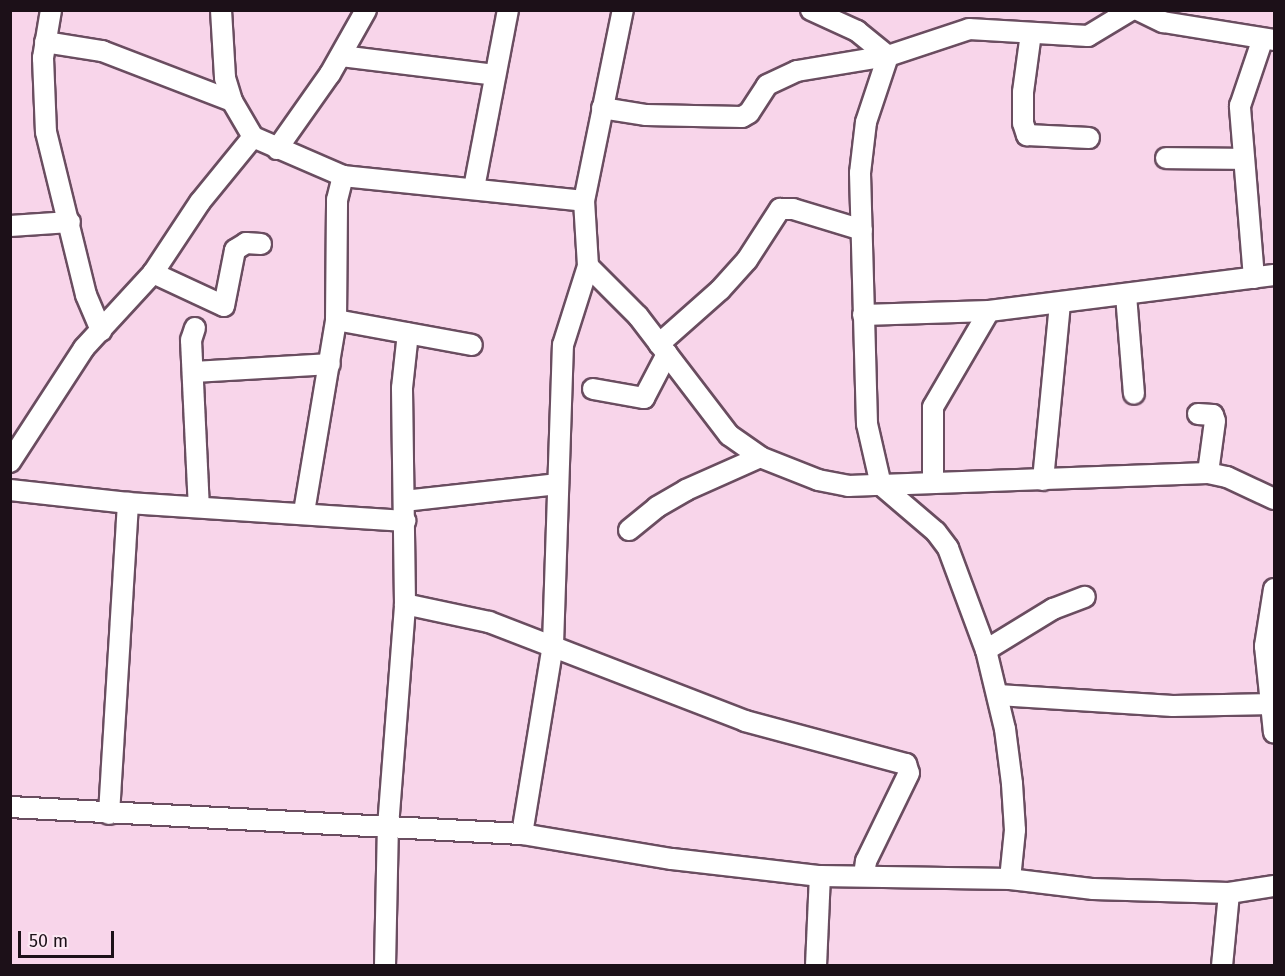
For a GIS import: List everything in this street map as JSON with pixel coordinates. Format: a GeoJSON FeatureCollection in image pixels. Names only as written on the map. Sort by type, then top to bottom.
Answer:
{"type":"FeatureCollection","features":[{"type":"Feature","properties":{"kind":"street"},"geometry":{"type":"LineString","coordinates":[[51,10],[45,42],[46,132],[87,295],[101,331]]}},
{"type":"Feature","properties":{"kind":"street"},"geometry":{"type":"LineString","coordinates":[[221,10],[225,78],[232,101],[253,137],[343,176],[584,201]]}},
{"type":"Feature","properties":{"kind":"street"},"geometry":{"type":"LineString","coordinates":[[277,149],[341,56],[366,10]]}},
{"type":"Feature","properties":{"kind":"street"},"geometry":{"type":"LineString","coordinates":[[474,188],[508,10]]}},
{"type":"Feature","properties":{"kind":"street"},"geometry":{"type":"LineString","coordinates":[[522,834],[553,645],[563,345],[588,266],[584,201],[623,10]]}},
{"type":"Feature","properties":{"kind":"street"},"geometry":{"type":"LineString","coordinates":[[812,10],[857,31],[888,56]]}},
{"type":"Feature","properties":{"kind":"street"},"geometry":{"type":"LineString","coordinates":[[602,108],[646,116],[742,117],[749,113],[767,85],[779,76],[888,56],[969,29],[1088,36],[1131,10]]}},
{"type":"Feature","properties":{"kind":"street"},"geometry":{"type":"LineString","coordinates":[[1138,10],[1268,40],[1240,106],[1254,278]]}},
{"type":"Feature","properties":{"kind":"street"},"geometry":{"type":"LineString","coordinates":[[1031,33],[1023,92],[1023,123],[1027,135],[1089,138]]}},
{"type":"Feature","properties":{"kind":"street"},"geometry":{"type":"LineString","coordinates":[[45,42],[102,51],[232,101]]}},
{"type":"Feature","properties":{"kind":"street"},"geometry":{"type":"LineString","coordinates":[[341,56],[495,75]]}},
{"type":"Feature","properties":{"kind":"street"},"geometry":{"type":"LineString","coordinates":[[888,56],[861,146],[867,424],[880,485],[936,532],[948,548],[986,650],[998,695],[1012,784],[1014,830],[1010,879]]}},
{"type":"Feature","properties":{"kind":"street"},"geometry":{"type":"LineString","coordinates":[[10,462],[84,348],[153,273],[200,202],[253,137]]}},
{"type":"Feature","properties":{"kind":"street"},"geometry":{"type":"LineString","coordinates":[[1166,158],[1244,159]]}},
{"type":"Feature","properties":{"kind":"street"},"geometry":{"type":"LineString","coordinates":[[304,512],[336,320],[337,200],[343,176]]}},
{"type":"Feature","properties":{"kind":"street"},"geometry":{"type":"LineString","coordinates":[[593,389],[644,398],[663,349],[747,260],[780,209],[793,209],[862,230]]}},
{"type":"Feature","properties":{"kind":"street"},"geometry":{"type":"LineString","coordinates":[[10,226],[70,222]]}},
{"type":"Feature","properties":{"kind":"street"},"geometry":{"type":"LineString","coordinates":[[153,273],[218,306],[224,306],[235,249],[246,243],[261,244]]}},
{"type":"Feature","properties":{"kind":"street"},"geometry":{"type":"LineString","coordinates":[[588,266],[610,284],[729,435],[760,457],[818,480],[848,486],[1208,473],[1227,477],[1275,499]]}},
{"type":"Feature","properties":{"kind":"street"},"geometry":{"type":"LineString","coordinates":[[863,315],[989,311],[1060,304],[1275,275]]}},
{"type":"Feature","properties":{"kind":"street"},"geometry":{"type":"LineString","coordinates":[[1126,295],[1134,393]]}},
{"type":"Feature","properties":{"kind":"street"},"geometry":{"type":"LineString","coordinates":[[1044,480],[1060,304]]}},
{"type":"Feature","properties":{"kind":"street"},"geometry":{"type":"LineString","coordinates":[[933,482],[933,407],[989,311]]}},
{"type":"Feature","properties":{"kind":"street"},"geometry":{"type":"LineString","coordinates":[[336,320],[472,345]]}},
{"type":"Feature","properties":{"kind":"street"},"geometry":{"type":"LineString","coordinates":[[195,328],[191,340],[195,372],[199,507]]}},
{"type":"Feature","properties":{"kind":"street"},"geometry":{"type":"LineString","coordinates":[[385,966],[388,827],[405,604],[402,388],[408,333]]}},
{"type":"Feature","properties":{"kind":"street"},"geometry":{"type":"LineString","coordinates":[[195,372],[330,364]]}},
{"type":"Feature","properties":{"kind":"street"},"geometry":{"type":"LineString","coordinates":[[1198,414],[1213,415],[1215,421],[1208,473]]}},
{"type":"Feature","properties":{"kind":"street"},"geometry":{"type":"LineString","coordinates":[[629,530],[657,507],[686,490],[760,457]]}},
{"type":"Feature","properties":{"kind":"street"},"geometry":{"type":"LineString","coordinates":[[404,501],[558,484]]}},
{"type":"Feature","properties":{"kind":"street"},"geometry":{"type":"LineString","coordinates":[[10,490],[128,503],[304,512],[405,521]]}},
{"type":"Feature","properties":{"kind":"street"},"geometry":{"type":"LineString","coordinates":[[109,814],[128,503]]}},
{"type":"Feature","properties":{"kind":"street"},"geometry":{"type":"LineString","coordinates":[[1275,589],[1265,646],[1275,734]]}},
{"type":"Feature","properties":{"kind":"street"},"geometry":{"type":"LineString","coordinates":[[986,650],[1053,609],[1084,597]]}},
{"type":"Feature","properties":{"kind":"street"},"geometry":{"type":"LineString","coordinates":[[405,604],[489,621],[745,721],[906,764],[909,773],[866,861],[864,875]]}},
{"type":"Feature","properties":{"kind":"street"},"geometry":{"type":"LineString","coordinates":[[998,695],[1118,704],[1272,705]]}},
{"type":"Feature","properties":{"kind":"street"},"geometry":{"type":"LineString","coordinates":[[10,807],[522,834],[672,859],[820,876],[1010,879],[1093,889],[1229,893],[1275,886]]}},
{"type":"Feature","properties":{"kind":"street"},"geometry":{"type":"LineString","coordinates":[[816,966],[820,876]]}},
{"type":"Feature","properties":{"kind":"street"},"geometry":{"type":"LineString","coordinates":[[1222,966],[1229,893]]}}]}
